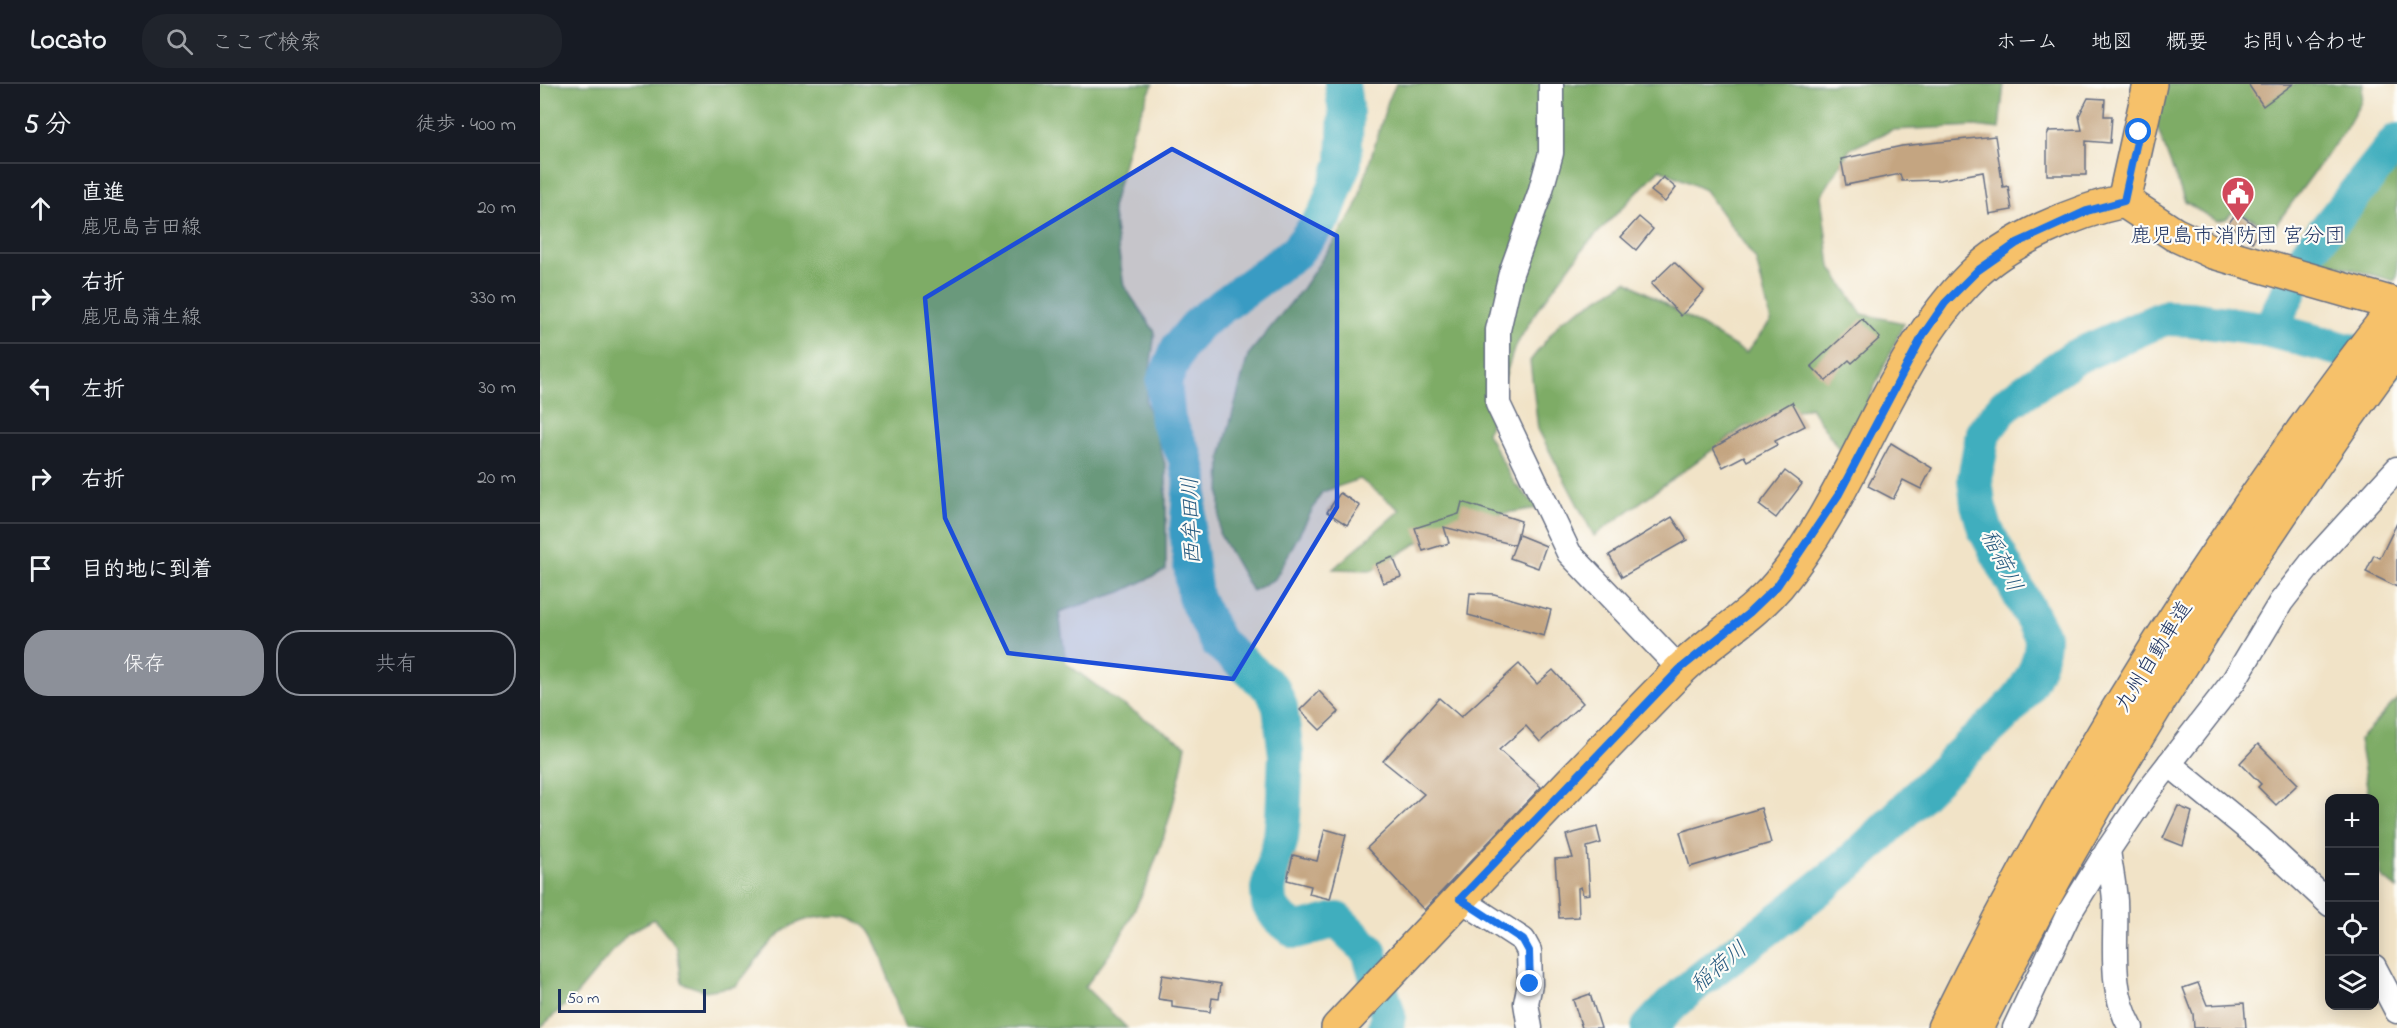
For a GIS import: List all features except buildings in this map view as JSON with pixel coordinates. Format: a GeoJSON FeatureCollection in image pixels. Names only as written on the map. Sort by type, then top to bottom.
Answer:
{"type":"FeatureCollection","features":[{"type":"Feature","properties":{"kind":"main road"},"geometry":{"type":"LineString","coordinates":[[2124,201],[2150,84]]}},
{"type":"Feature","properties":{"kind":"main road"},"geometry":{"type":"LineString","coordinates":[[1338,1028],[1680,669],[1749,613],[1777,586],[1839,494],[1923,335],[1945,303],[1977,271],[2017,243],[2087,211],[2124,201],[2174,234],[2213,252],[2397,305]]}},
{"type":"Feature","properties":{"kind":"main road","name":"九州自動車道"},"geometry":{"type":"LineString","coordinates":[[1944,1028],[1974,965],[2079,776],[2159,642],[2372,389],[2397,305]]}},
{"type":"Feature","properties":{"kind":"main road","name":"九州自動車道"},"geometry":{"type":"LineString","coordinates":[[1976,1028],[2102,793],[2178,670],[2372,389],[2397,349]]}},
{"type":"Feature","properties":{"kind":"street"},"geometry":{"type":"LineString","coordinates":[[1551,84],[1551,153],[1540,193],[1510,273],[1498,330],[1498,404],[1569,553],[1680,669]]}},
{"type":"Feature","properties":{"kind":"street"},"geometry":{"type":"LineString","coordinates":[[2015,1028],[2068,915],[2108,850],[2169,764],[2233,682],[2281,602],[2313,561],[2397,469]]}},
{"type":"Feature","properties":{"kind":"street"},"geometry":{"type":"LineString","coordinates":[[2169,764],[2258,837],[2328,902]]}},
{"type":"Feature","properties":{"kind":"street"},"geometry":{"type":"LineString","coordinates":[[2108,850],[2115,900],[2116,990],[2131,1028]]}},
{"type":"Feature","properties":{"kind":"street"},"geometry":{"type":"LineString","coordinates":[[1460,899],[1523,940],[1529,951],[1530,984],[1526,1003],[1530,1028]]}},
{"type":"Feature","properties":{"kind":"street"},"geometry":{"type":"LineString","coordinates":[[2379,977],[2397,1011]]}},
{"type":"Feature","properties":{"kind":"highlighted area"},"geometry":{"type":"Polygon","coordinates":[[[1172,149],[1337,236],[1337,507],[1233,679],[1008,653],[945,518],[925,298],[1172,149]]]}},
{"type":"Feature","properties":{"kind":"green space"},"geometry":{"type":"Polygon","coordinates":[[[540,84],[1153,84],[1132,132],[1112,208],[1124,286],[1155,332],[1146,401],[1166,467],[1166,570],[1121,592],[1059,612],[1066,663],[1114,699],[1186,745],[1161,846],[1142,894],[1107,959],[1085,987],[1127,1028],[905,1028],[882,955],[871,933],[855,920],[835,916],[816,917],[788,928],[767,947],[736,986],[705,991],[682,983],[677,948],[654,919],[627,934],[577,994],[540,1028],[540,84]]]}},
{"type":"Feature","properties":{"kind":"green space"},"geometry":{"type":"Polygon","coordinates":[[[1396,84],[2004,84],[1999,129],[1975,126],[1892,130],[1850,149],[1821,196],[1830,266],[1862,314],[1904,323],[1843,455],[1810,407],[1744,427],[1594,536],[1538,429],[1530,361],[1561,321],[1627,281],[1746,353],[1771,321],[1756,260],[1705,190],[1660,169],[1586,245],[1535,313],[1514,349],[1487,433],[1514,483],[1539,508],[1453,521],[1373,570],[1333,569],[1400,510],[1360,479],[1322,492],[1275,579],[1252,591],[1219,533],[1221,457],[1248,355],[1302,289],[1355,210],[1388,101],[1396,84]]]}},
{"type":"Feature","properties":{"kind":"green space"},"geometry":{"type":"Polygon","coordinates":[[[2164,84],[2363,84],[2361,102],[2345,130],[2275,226],[2259,223],[2235,210],[2226,219],[2216,221],[2185,202],[2156,124],[2164,84]]]}},
{"type":"Feature","properties":{"kind":"green space"},"geometry":{"type":"Polygon","coordinates":[[[2397,159],[2397,277],[2394,281],[2319,260],[2323,249],[2397,159]]]}},
{"type":"Feature","properties":{"kind":"green space"},"geometry":{"type":"Polygon","coordinates":[[[2397,699],[2397,889],[2381,876],[2379,794],[2368,794],[2359,740],[2397,699]]]}},
{"type":"Feature","properties":{"kind":"waterway","name":"西牟田川"},"geometry":{"type":"LineString","coordinates":[[1342,84],[1346,113],[1344,163],[1325,215],[1296,252],[1199,323],[1179,347],[1164,382],[1168,421],[1186,458],[1191,480],[1187,532],[1195,597],[1218,642],[1273,690],[1280,707],[1286,755],[1283,817],[1281,838],[1268,889],[1269,904],[1278,917],[1296,931],[1337,920],[1369,951],[1388,1015],[1386,1028]]}},
{"type":"Feature","properties":{"kind":"waterway","name":"稲荷川"},"geometry":{"type":"LineString","coordinates":[[2270,330],[2309,251],[2397,141]]}},
{"type":"Feature","properties":{"kind":"waterway","name":"稲荷川"},"geometry":{"type":"LineString","coordinates":[[1649,1028],[1700,980],[1855,859],[1957,758],[2000,719],[2025,690],[2040,656],[2042,636],[1985,529],[1978,504],[1975,479],[1983,433],[2005,405],[2073,358],[2164,318],[2191,319],[2270,330],[2389,362]]}},
{"type":"Feature","properties":{"kind":"place","name":"鹿児島市消防団 宮分団"},"geometry":{"type":"Point","coordinates":[2238,222]}},
{"type":"Feature","properties":{"kind":"route"},"geometry":{"type":"LineString","coordinates":[[1530,984],[1529,951],[1523,940],[1460,899],[1680,669],[1749,613],[1777,586],[1839,494],[1923,335],[1945,303],[1977,271],[2017,243],[2098,206],[2124,201],[2139,132]]}}]}
